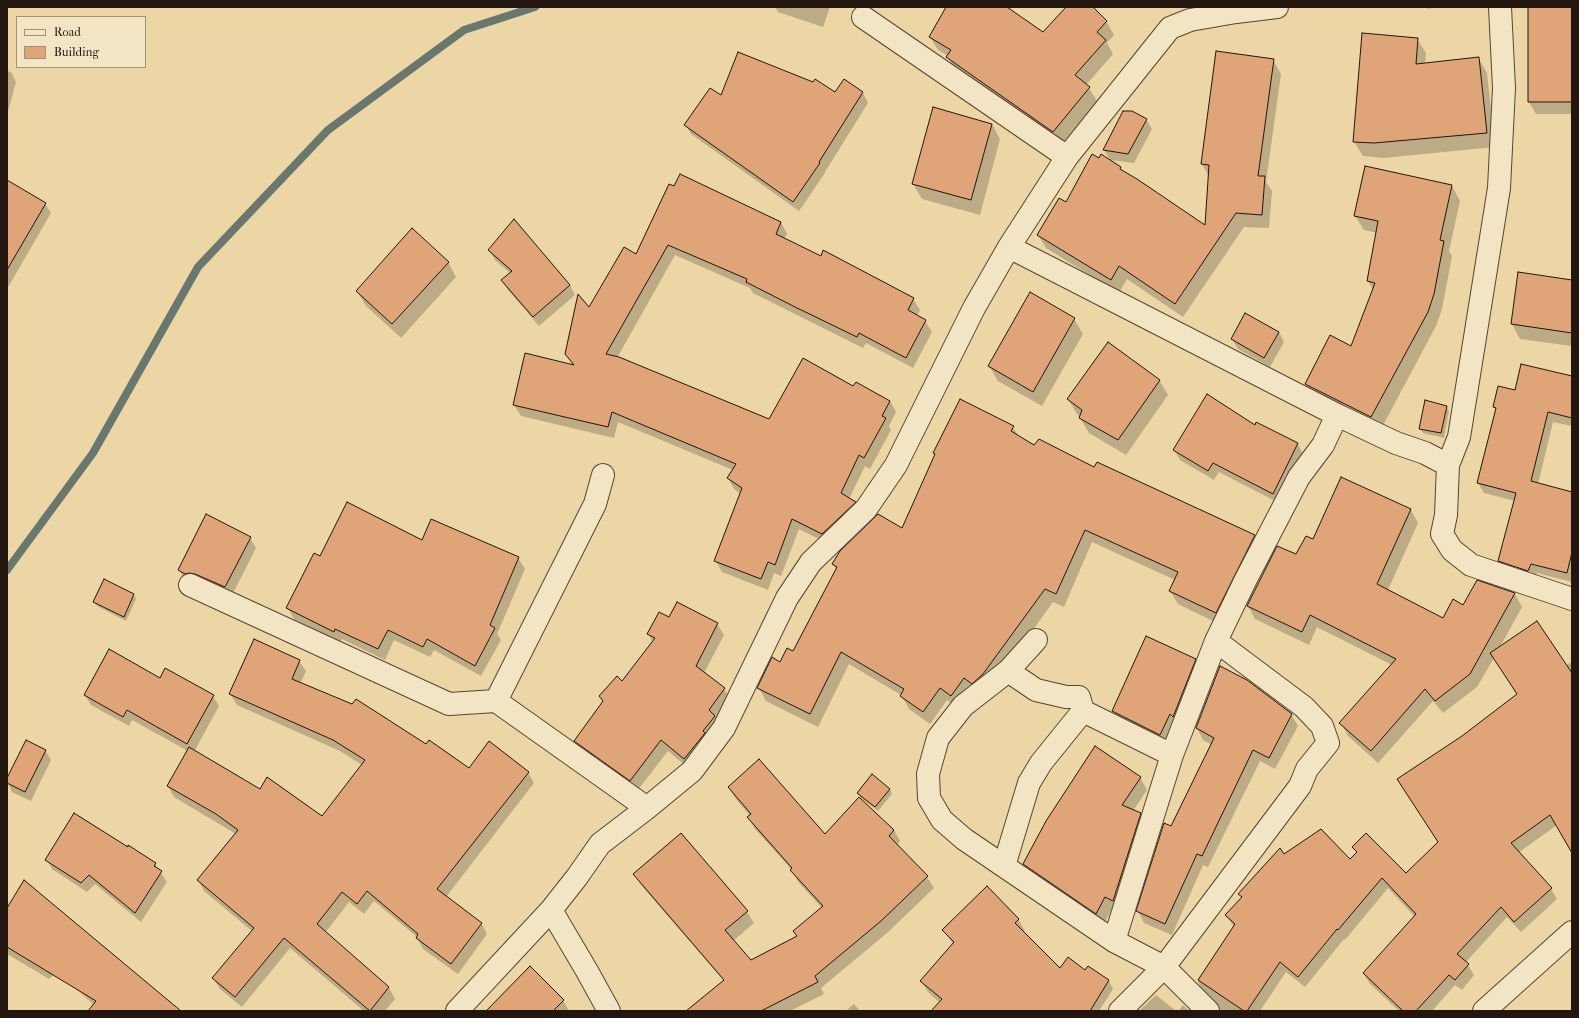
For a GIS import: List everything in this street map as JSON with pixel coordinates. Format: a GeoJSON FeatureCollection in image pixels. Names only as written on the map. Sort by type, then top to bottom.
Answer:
{"type":"FeatureCollection","features":[{"type":"Feature","properties":{"kind":"street"},"geometry":{"type":"LineString","coordinates":[[457,1011],[551,910],[577,877],[600,844],[692,771],[724,728],[787,598],[811,562],[866,508],[896,465],[974,308],[1009,247],[1067,157],[1170,28],[1198,19],[1236,12],[1278,7]]}},
{"type":"Feature","properties":{"kind":"street"},"geometry":{"type":"LineString","coordinates":[[1500,7],[1504,88],[1499,188],[1459,437],[1448,465],[1446,515],[1442,534],[1452,550],[1470,565],[1572,599]]}},
{"type":"Feature","properties":{"kind":"street"},"geometry":{"type":"LineString","coordinates":[[863,18],[1067,157]]}},
{"type":"Feature","properties":{"kind":"street"},"geometry":{"type":"LineString","coordinates":[[1009,247],[1337,415],[1396,443],[1425,452],[1448,465]]}},
{"type":"Feature","properties":{"kind":"street"},"geometry":{"type":"LineString","coordinates":[[1114,941],[1172,755],[1216,641],[1245,580],[1299,477],[1323,445],[1337,415]]}},
{"type":"Feature","properties":{"kind":"street"},"geometry":{"type":"LineString","coordinates":[[496,701],[595,504],[602,475]]}},
{"type":"Feature","properties":{"kind":"street"},"geometry":{"type":"LineString","coordinates":[[190,585],[449,704],[496,701],[647,808]]}},
{"type":"Feature","properties":{"kind":"street"},"geometry":{"type":"LineString","coordinates":[[1036,640],[1008,671],[963,706],[938,738],[928,774],[929,798],[942,820],[964,839],[1114,941],[1164,967],[1208,1011]]}},
{"type":"Feature","properties":{"kind":"street"},"geometry":{"type":"LineString","coordinates":[[1120,1011],[1164,967],[1300,786],[1307,769],[1328,744],[1322,726],[1304,707],[1216,641]]}},
{"type":"Feature","properties":{"kind":"street"},"geometry":{"type":"LineString","coordinates":[[1008,671],[1036,690],[1059,696],[1079,698],[1083,711],[1172,755]]}},
{"type":"Feature","properties":{"kind":"street"},"geometry":{"type":"LineString","coordinates":[[1004,866],[1029,783],[1041,763],[1083,711]]}},
{"type":"Feature","properties":{"kind":"street"},"geometry":{"type":"LineString","coordinates":[[551,910],[609,1011]]}},
{"type":"Feature","properties":{"kind":"street"},"geometry":{"type":"LineString","coordinates":[[1484,1011],[1572,932]]}},
{"type":"Feature","properties":{"kind":"building"},"geometry":{"type":"Polygon","coordinates":[[[946,7],[1007,7],[1043,32],[1066,7],[1093,7],[1107,21],[1097,32],[1106,40],[1075,75],[1090,87],[1053,132],[946,57],[951,50],[929,37],[946,7]]]}},
{"type":"Feature","properties":{"kind":"building"},"geometry":{"type":"Polygon","coordinates":[[[1528,7],[1572,7],[1572,102],[1528,102],[1528,7]]]}},
{"type":"Feature","properties":{"kind":"building"},"geometry":{"type":"Polygon","coordinates":[[[1362,33],[1418,38],[1416,64],[1479,57],[1487,133],[1374,143],[1353,142],[1362,33]]]}},
{"type":"Feature","properties":{"kind":"building"},"geometry":{"type":"Polygon","coordinates":[[[1216,51],[1274,59],[1258,176],[1265,176],[1262,215],[1236,213],[1175,304],[1119,266],[1111,280],[1037,235],[1059,198],[1066,202],[1092,154],[1099,158],[1101,154],[1121,167],[1120,169],[1205,225],[1209,165],[1201,164],[1216,51]]]}},
{"type":"Feature","properties":{"kind":"building"},"geometry":{"type":"Polygon","coordinates":[[[738,52],[813,82],[815,79],[835,92],[844,79],[863,92],[819,162],[820,163],[793,202],[684,125],[710,88],[721,95],[738,52]]]}},
{"type":"Feature","properties":{"kind":"building"},"geometry":{"type":"Polygon","coordinates":[[[933,107],[992,124],[971,200],[912,184],[933,107]]]}},
{"type":"Feature","properties":{"kind":"building"},"geometry":{"type":"Polygon","coordinates":[[[1123,111],[1132,111],[1147,119],[1128,154],[1103,150],[1123,111]]]}},
{"type":"Feature","properties":{"kind":"building"},"geometry":{"type":"Polygon","coordinates":[[[1365,166],[1452,185],[1440,240],[1444,241],[1434,294],[1428,312],[1371,417],[1305,384],[1330,335],[1351,346],[1375,283],[1367,281],[1378,221],[1354,216],[1365,166]]]}},
{"type":"Feature","properties":{"kind":"building"},"geometry":{"type":"Polygon","coordinates":[[[680,174],[781,222],[776,234],[821,256],[823,250],[914,298],[908,310],[926,320],[906,358],[859,333],[857,337],[793,306],[746,282],[747,279],[668,245],[606,354],[619,357],[769,419],[803,358],[853,386],[856,382],[890,401],[882,416],[886,418],[864,458],[859,455],[841,493],[856,502],[822,534],[792,519],[775,565],[768,562],[761,579],[714,561],[742,488],[727,478],[736,464],[612,412],[608,427],[513,405],[525,353],[574,365],[565,354],[578,294],[589,307],[624,247],[636,254],[669,184],[674,186],[680,174]]]}},
{"type":"Feature","properties":{"kind":"building"},"geometry":{"type":"Polygon","coordinates":[[[7,180],[46,203],[7,270],[7,180]]]}},
{"type":"Feature","properties":{"kind":"building"},"geometry":{"type":"Polygon","coordinates":[[[514,219],[570,285],[533,317],[501,280],[512,271],[488,250],[514,219]]]}},
{"type":"Feature","properties":{"kind":"building"},"geometry":{"type":"Polygon","coordinates":[[[412,228],[449,262],[392,324],[356,291],[412,228]]]}},
{"type":"Feature","properties":{"kind":"building"},"geometry":{"type":"Polygon","coordinates":[[[1518,272],[1572,280],[1572,333],[1511,324],[1518,272]]]}},
{"type":"Feature","properties":{"kind":"building"},"geometry":{"type":"Polygon","coordinates":[[[1030,292],[1075,318],[1033,392],[988,366],[1030,292]]]}},
{"type":"Feature","properties":{"kind":"building"},"geometry":{"type":"Polygon","coordinates":[[[1245,313],[1279,332],[1264,358],[1231,339],[1245,313]]]}},
{"type":"Feature","properties":{"kind":"building"},"geometry":{"type":"Polygon","coordinates":[[[1108,342],[1160,380],[1118,440],[1079,418],[1082,410],[1067,399],[1108,342]]]}},
{"type":"Feature","properties":{"kind":"building"},"geometry":{"type":"Polygon","coordinates":[[[1521,364],[1572,376],[1572,418],[1548,412],[1531,481],[1572,492],[1572,552],[1567,573],[1531,564],[1528,571],[1498,561],[1516,493],[1477,483],[1496,408],[1493,407],[1498,386],[1515,390],[1521,364]]]}},
{"type":"Feature","properties":{"kind":"building"},"geometry":{"type":"Polygon","coordinates":[[[1207,394],[1255,425],[1256,422],[1298,443],[1273,494],[1213,463],[1208,471],[1173,450],[1207,394]]]}},
{"type":"Feature","properties":{"kind":"building"},"geometry":{"type":"Polygon","coordinates":[[[960,399],[1014,426],[1011,431],[1034,445],[1039,439],[1094,467],[1097,462],[1255,535],[1216,613],[1169,591],[1178,572],[1085,530],[1056,594],[1045,589],[983,674],[972,684],[964,678],[951,696],[940,688],[923,712],[900,696],[904,689],[841,652],[810,714],[757,688],[772,657],[780,662],[787,648],[793,651],[837,567],[832,564],[840,551],[878,514],[902,528],[935,454],[933,453],[960,399]]]}},
{"type":"Feature","properties":{"kind":"building"},"geometry":{"type":"Polygon","coordinates":[[[1425,400],[1447,406],[1441,433],[1419,429],[1425,400]]]}},
{"type":"Feature","properties":{"kind":"building"},"geometry":{"type":"Polygon","coordinates":[[[1341,477],[1411,509],[1377,584],[1443,618],[1453,599],[1463,605],[1477,580],[1515,593],[1470,674],[1435,701],[1425,689],[1371,751],[1339,723],[1396,659],[1310,615],[1302,632],[1247,606],[1277,546],[1296,554],[1306,536],[1313,539],[1341,477]]]}},
{"type":"Feature","properties":{"kind":"building"},"geometry":{"type":"Polygon","coordinates":[[[347,502],[422,540],[431,519],[519,557],[490,625],[495,628],[475,666],[427,639],[423,647],[388,630],[378,649],[335,629],[334,632],[286,608],[314,553],[320,556],[347,502]]]}},
{"type":"Feature","properties":{"kind":"building"},"geometry":{"type":"Polygon","coordinates":[[[206,514],[251,537],[225,587],[195,574],[185,574],[178,570],[206,514]]]}},
{"type":"Feature","properties":{"kind":"building"},"geometry":{"type":"Polygon","coordinates":[[[104,579],[134,594],[124,617],[93,602],[104,579]]]}},
{"type":"Feature","properties":{"kind":"building"},"geometry":{"type":"Polygon","coordinates":[[[677,602],[718,623],[696,666],[725,688],[709,710],[715,716],[703,731],[705,733],[684,759],[661,740],[630,781],[574,741],[603,701],[599,696],[617,676],[622,681],[655,638],[647,634],[659,612],[669,617],[677,602]]]}},
{"type":"Feature","properties":{"kind":"building"},"geometry":{"type":"Polygon","coordinates":[[[1537,621],[1572,673],[1572,853],[1550,815],[1511,843],[1552,888],[1514,922],[1501,907],[1457,954],[1469,964],[1455,980],[1449,975],[1416,1011],[1403,1011],[1363,973],[1416,914],[1382,878],[1338,930],[1337,929],[1298,977],[1280,962],[1247,1011],[1244,1011],[1198,980],[1235,924],[1225,915],[1242,897],[1238,894],[1280,848],[1284,854],[1321,829],[1350,859],[1357,852],[1352,847],[1366,833],[1406,873],[1438,842],[1397,779],[1462,736],[1517,694],[1490,653],[1537,621]]]}},
{"type":"Feature","properties":{"kind":"building"},"geometry":{"type":"Polygon","coordinates":[[[1146,636],[1196,659],[1173,717],[1170,714],[1160,735],[1112,711],[1146,636]]]}},
{"type":"Feature","properties":{"kind":"building"},"geometry":{"type":"Polygon","coordinates":[[[254,639],[300,660],[292,679],[352,704],[356,699],[426,744],[429,740],[469,768],[489,741],[529,772],[437,889],[482,923],[451,964],[416,938],[418,934],[367,891],[357,904],[342,892],[317,924],[389,987],[370,1011],[284,938],[235,997],[212,978],[254,928],[197,880],[238,830],[216,814],[167,786],[189,747],[260,789],[267,777],[322,816],[365,760],[333,740],[229,694],[254,639]]]}},
{"type":"Feature","properties":{"kind":"building"},"geometry":{"type":"Polygon","coordinates":[[[109,649],[160,678],[165,668],[214,695],[187,744],[127,710],[123,717],[84,695],[109,649]]]}},
{"type":"Feature","properties":{"kind":"building"},"geometry":{"type":"Polygon","coordinates":[[[1220,666],[1247,680],[1292,714],[1269,758],[1253,750],[1202,856],[1197,854],[1165,924],[1136,911],[1164,823],[1171,826],[1214,738],[1196,728],[1220,666]]]}},
{"type":"Feature","properties":{"kind":"building"},"geometry":{"type":"Polygon","coordinates":[[[26,740],[46,750],[25,792],[7,783],[7,778],[26,740]]]}},
{"type":"Feature","properties":{"kind":"building"},"geometry":{"type":"Polygon","coordinates":[[[1095,746],[1141,777],[1122,805],[1141,813],[1113,901],[1105,897],[1096,914],[1023,864],[1046,821],[1095,746]]]}},
{"type":"Feature","properties":{"kind":"building"},"geometry":{"type":"Polygon","coordinates":[[[759,759],[825,834],[859,797],[894,830],[889,836],[928,876],[881,921],[815,976],[818,982],[761,1011],[686,1011],[724,980],[633,874],[681,833],[748,911],[725,930],[751,960],[797,936],[793,931],[823,906],[790,870],[792,868],[747,817],[751,814],[728,787],[759,759]]]}},
{"type":"Feature","properties":{"kind":"building"},"geometry":{"type":"Polygon","coordinates":[[[872,774],[890,789],[875,807],[857,793],[872,774]]]}},
{"type":"Feature","properties":{"kind":"building"},"geometry":{"type":"Polygon","coordinates":[[[74,813],[156,863],[154,866],[162,871],[135,913],[89,875],[81,883],[45,860],[74,813]]]}},
{"type":"Feature","properties":{"kind":"building"},"geometry":{"type":"Polygon","coordinates":[[[24,880],[181,1011],[88,1011],[96,1001],[7,947],[7,908],[24,880]]]}},
{"type":"Feature","properties":{"kind":"building"},"geometry":{"type":"Polygon","coordinates":[[[987,886],[1019,919],[1015,923],[1060,968],[1068,957],[1085,970],[1088,966],[1109,980],[1090,1011],[931,1011],[942,999],[920,981],[954,942],[942,930],[987,886]]]}},
{"type":"Feature","properties":{"kind":"building"},"geometry":{"type":"Polygon","coordinates":[[[530,966],[564,1000],[553,1011],[486,1011],[530,966]]]}},
{"type":"Feature","properties":{"kind":"waterway"},"geometry":{"type":"LineString","coordinates":[[7,570],[93,453],[198,267],[328,130],[464,30],[535,7]]}}]}
